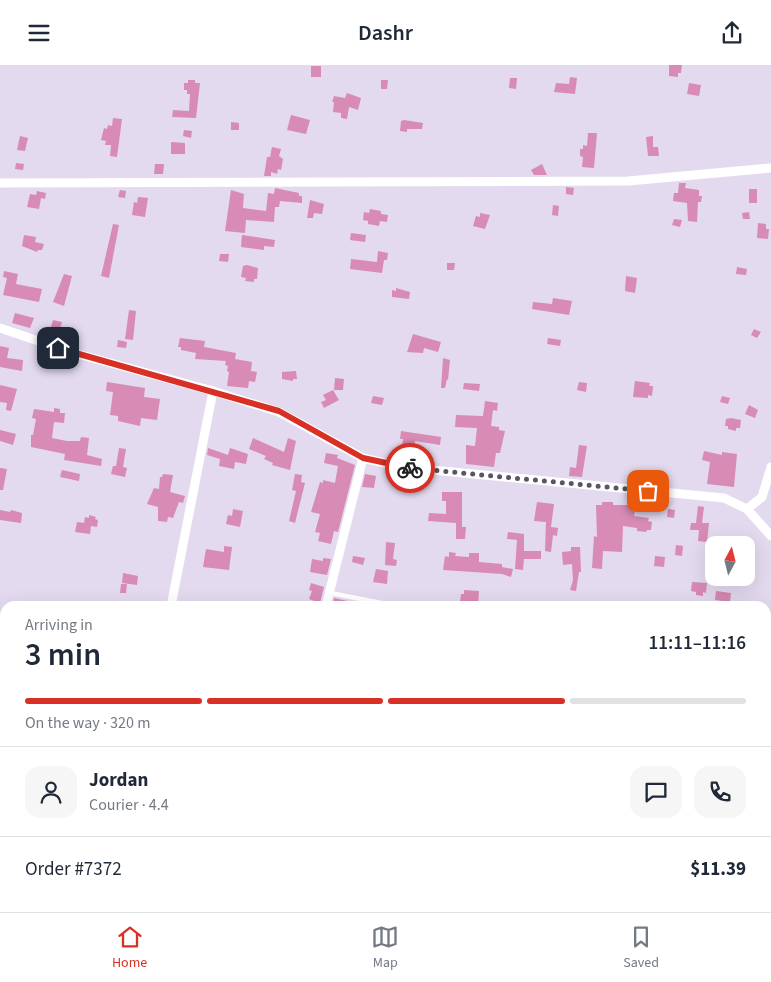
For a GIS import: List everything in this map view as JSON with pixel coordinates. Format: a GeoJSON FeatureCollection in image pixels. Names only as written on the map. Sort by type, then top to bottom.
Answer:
{"type":"FeatureCollection","features":[{"type":"Feature","properties":{"kind":"street"},"geometry":{"type":"LineString","coordinates":[[0,183],[628,181],[771,168]]}},
{"type":"Feature","properties":{"kind":"street"},"geometry":{"type":"LineString","coordinates":[[0,328],[74,353],[279,411],[363,458],[401,467],[724,498],[747,509],[771,536]]}},
{"type":"Feature","properties":{"kind":"street"},"geometry":{"type":"LineString","coordinates":[[172,601],[213,391]]}},
{"type":"Feature","properties":{"kind":"street"},"geometry":{"type":"LineString","coordinates":[[328,601],[363,458]]}},
{"type":"Feature","properties":{"kind":"street"},"geometry":{"type":"LineString","coordinates":[[747,509],[762,497],[771,467]]}},
{"type":"Feature","properties":{"kind":"lane"},"geometry":{"type":"LineString","coordinates":[[330,593],[371,601]]}},
{"type":"Feature","properties":{"kind":"building"},"geometry":{"type":"Polygon","coordinates":[[[669,65],[682,65],[681,73],[678,73],[678,77],[669,76],[669,65]]]}},
{"type":"Feature","properties":{"kind":"building"},"geometry":{"type":"Polygon","coordinates":[[[311,66],[321,66],[321,77],[311,77],[311,66]]]}},
{"type":"Feature","properties":{"kind":"building"},"geometry":{"type":"Polygon","coordinates":[[[570,77],[577,78],[575,94],[554,92],[556,83],[569,84],[570,77]]]}},
{"type":"Feature","properties":{"kind":"building"},"geometry":{"type":"Polygon","coordinates":[[[510,78],[517,78],[516,89],[509,88],[510,78]]]}},
{"type":"Feature","properties":{"kind":"building"},"geometry":{"type":"Polygon","coordinates":[[[188,80],[195,80],[195,83],[200,83],[196,118],[172,117],[173,110],[189,111],[190,94],[187,94],[187,90],[184,90],[184,83],[188,83],[188,80]]]}},
{"type":"Feature","properties":{"kind":"building"},"geometry":{"type":"Polygon","coordinates":[[[381,80],[388,80],[387,89],[381,89],[381,80]]]}},
{"type":"Feature","properties":{"kind":"building"},"geometry":{"type":"Polygon","coordinates":[[[689,83],[701,85],[699,96],[687,94],[689,83]]]}},
{"type":"Feature","properties":{"kind":"building"},"geometry":{"type":"Polygon","coordinates":[[[347,93],[361,98],[358,110],[349,107],[347,119],[341,118],[341,113],[333,112],[334,102],[332,102],[334,96],[345,98],[347,93]]]}},
{"type":"Feature","properties":{"kind":"building"},"geometry":{"type":"Polygon","coordinates":[[[291,115],[310,120],[306,134],[287,130],[291,115]]]}},
{"type":"Feature","properties":{"kind":"building"},"geometry":{"type":"Polygon","coordinates":[[[113,118],[122,119],[117,157],[110,156],[111,145],[105,145],[106,141],[101,140],[104,128],[107,129],[108,125],[112,126],[113,118]]]}},
{"type":"Feature","properties":{"kind":"building"},"geometry":{"type":"Polygon","coordinates":[[[401,121],[423,123],[422,129],[407,129],[407,132],[400,131],[401,121]]]}},
{"type":"Feature","properties":{"kind":"building"},"geometry":{"type":"Polygon","coordinates":[[[231,122],[239,123],[239,130],[231,130],[231,122]]]}},
{"type":"Feature","properties":{"kind":"building"},"geometry":{"type":"Polygon","coordinates":[[[184,130],[192,131],[191,138],[183,136],[184,130]]]}},
{"type":"Feature","properties":{"kind":"building"},"geometry":{"type":"Polygon","coordinates":[[[588,133],[597,133],[594,168],[582,167],[583,157],[580,156],[580,149],[583,149],[583,145],[587,146],[588,133]]]}},
{"type":"Feature","properties":{"kind":"building"},"geometry":{"type":"Polygon","coordinates":[[[20,136],[28,138],[25,151],[17,150],[20,136]]]}},
{"type":"Feature","properties":{"kind":"building"},"geometry":{"type":"Polygon","coordinates":[[[653,136],[653,147],[658,147],[659,156],[648,156],[646,137],[653,136]]]}},
{"type":"Feature","properties":{"kind":"building"},"geometry":{"type":"Polygon","coordinates":[[[171,142],[185,143],[185,154],[171,154],[171,142]]]}},
{"type":"Feature","properties":{"kind":"building"},"geometry":{"type":"Polygon","coordinates":[[[272,147],[281,149],[279,156],[283,159],[281,170],[278,169],[277,174],[271,172],[271,176],[264,176],[267,157],[270,157],[272,147]]]}},
{"type":"Feature","properties":{"kind":"building"},"geometry":{"type":"Polygon","coordinates":[[[16,163],[24,164],[23,170],[15,169],[16,163]]]}},
{"type":"Feature","properties":{"kind":"building"},"geometry":{"type":"Polygon","coordinates":[[[155,164],[164,164],[163,174],[154,174],[155,164]]]}},
{"type":"Feature","properties":{"kind":"building"},"geometry":{"type":"Polygon","coordinates":[[[542,164],[547,175],[534,175],[531,170],[542,164]]]}},
{"type":"Feature","properties":{"kind":"building"},"geometry":{"type":"Polygon","coordinates":[[[679,183],[686,183],[685,188],[699,190],[699,196],[702,196],[701,202],[698,202],[697,222],[688,221],[687,203],[673,201],[674,193],[678,193],[679,183]]]}},
{"type":"Feature","properties":{"kind":"building"},"geometry":{"type":"Polygon","coordinates":[[[566,187],[574,188],[573,195],[566,194],[566,187]]]}},
{"type":"Feature","properties":{"kind":"building"},"geometry":{"type":"Polygon","coordinates":[[[275,188],[299,193],[299,196],[302,196],[302,203],[280,201],[279,207],[275,207],[274,222],[246,220],[245,233],[225,231],[231,190],[244,194],[243,208],[266,211],[268,193],[274,194],[275,188]]]}},
{"type":"Feature","properties":{"kind":"building"},"geometry":{"type":"Polygon","coordinates":[[[749,189],[757,189],[757,203],[749,203],[749,189]]]}},
{"type":"Feature","properties":{"kind":"building"},"geometry":{"type":"Polygon","coordinates":[[[120,190],[126,191],[125,198],[118,197],[120,190]]]}},
{"type":"Feature","properties":{"kind":"building"},"geometry":{"type":"Polygon","coordinates":[[[37,191],[46,193],[45,199],[41,198],[39,209],[27,207],[30,194],[36,195],[37,191]]]}},
{"type":"Feature","properties":{"kind":"building"},"geometry":{"type":"Polygon","coordinates":[[[138,197],[148,198],[145,217],[132,215],[134,202],[137,203],[138,197]]]}},
{"type":"Feature","properties":{"kind":"building"},"geometry":{"type":"Polygon","coordinates":[[[310,200],[324,204],[322,214],[314,213],[313,218],[307,218],[310,200]]]}},
{"type":"Feature","properties":{"kind":"building"},"geometry":{"type":"Polygon","coordinates":[[[553,205],[559,206],[558,216],[552,215],[553,205]]]}},
{"type":"Feature","properties":{"kind":"building"},"geometry":{"type":"Polygon","coordinates":[[[370,209],[381,211],[381,214],[388,215],[387,222],[380,221],[379,226],[368,224],[368,221],[363,220],[364,212],[369,213],[370,209]]]}},
{"type":"Feature","properties":{"kind":"building"},"geometry":{"type":"Polygon","coordinates":[[[749,212],[750,219],[743,219],[742,213],[749,212]]]}},
{"type":"Feature","properties":{"kind":"building"},"geometry":{"type":"Polygon","coordinates":[[[480,213],[490,215],[485,229],[473,226],[476,216],[480,217],[480,213]]]}},
{"type":"Feature","properties":{"kind":"building"},"geometry":{"type":"Polygon","coordinates":[[[674,219],[682,220],[680,227],[672,225],[674,219]]]}},
{"type":"Feature","properties":{"kind":"building"},"geometry":{"type":"Polygon","coordinates":[[[758,223],[766,224],[766,229],[769,229],[768,239],[757,238],[758,223]]]}},
{"type":"Feature","properties":{"kind":"building"},"geometry":{"type":"Polygon","coordinates":[[[113,224],[119,225],[109,278],[101,276],[113,224]]]}},
{"type":"Feature","properties":{"kind":"building"},"geometry":{"type":"Polygon","coordinates":[[[351,233],[366,235],[365,242],[350,240],[351,233]]]}},
{"type":"Feature","properties":{"kind":"building"},"geometry":{"type":"Polygon","coordinates":[[[24,235],[36,237],[35,242],[44,244],[42,250],[37,252],[22,246],[24,235]]]}},
{"type":"Feature","properties":{"kind":"building"},"geometry":{"type":"Polygon","coordinates":[[[242,235],[275,240],[274,247],[264,246],[264,250],[241,247],[242,235]]]}},
{"type":"Feature","properties":{"kind":"building"},"geometry":{"type":"Polygon","coordinates":[[[378,251],[388,253],[387,260],[384,260],[382,273],[350,269],[351,259],[377,262],[378,251]]]}},
{"type":"Feature","properties":{"kind":"building"},"geometry":{"type":"Polygon","coordinates":[[[220,254],[229,254],[228,262],[219,261],[220,254]]]}},
{"type":"Feature","properties":{"kind":"building"},"geometry":{"type":"Polygon","coordinates":[[[447,263],[455,263],[454,270],[447,270],[447,263]]]}},
{"type":"Feature","properties":{"kind":"building"},"geometry":{"type":"Polygon","coordinates":[[[247,265],[258,268],[257,279],[254,279],[254,282],[245,281],[246,278],[241,277],[243,266],[247,265]]]}},
{"type":"Feature","properties":{"kind":"building"},"geometry":{"type":"Polygon","coordinates":[[[737,267],[747,269],[746,275],[736,274],[737,267]]]}},
{"type":"Feature","properties":{"kind":"building"},"geometry":{"type":"Polygon","coordinates":[[[4,271],[18,274],[16,284],[42,289],[39,302],[3,295],[7,278],[3,277],[4,271]]]}},
{"type":"Feature","properties":{"kind":"building"},"geometry":{"type":"Polygon","coordinates":[[[64,274],[72,276],[64,306],[53,302],[64,274]]]}},
{"type":"Feature","properties":{"kind":"building"},"geometry":{"type":"Polygon","coordinates":[[[626,276],[637,278],[635,293],[625,291],[626,276]]]}},
{"type":"Feature","properties":{"kind":"building"},"geometry":{"type":"Polygon","coordinates":[[[396,288],[410,292],[409,299],[392,297],[392,290],[396,291],[396,288]]]}},
{"type":"Feature","properties":{"kind":"building"},"geometry":{"type":"Polygon","coordinates":[[[553,298],[572,301],[569,315],[532,309],[533,302],[552,304],[553,298]]]}},
{"type":"Feature","properties":{"kind":"building"},"geometry":{"type":"Polygon","coordinates":[[[129,310],[136,311],[133,340],[125,339],[129,310]]]}},
{"type":"Feature","properties":{"kind":"building"},"geometry":{"type":"Polygon","coordinates":[[[15,313],[34,318],[30,328],[12,323],[15,313]]]}},
{"type":"Feature","properties":{"kind":"building"},"geometry":{"type":"Polygon","coordinates":[[[53,320],[62,322],[60,329],[51,327],[53,320]]]}},
{"type":"Feature","properties":{"kind":"building"},"geometry":{"type":"Polygon","coordinates":[[[754,329],[761,332],[757,338],[751,335],[754,329]]]}},
{"type":"Feature","properties":{"kind":"building"},"geometry":{"type":"Polygon","coordinates":[[[413,334],[441,342],[438,352],[424,348],[423,353],[407,352],[413,334]]]}},
{"type":"Feature","properties":{"kind":"building"},"geometry":{"type":"Polygon","coordinates":[[[180,338],[205,341],[204,347],[236,353],[235,359],[252,362],[251,371],[257,372],[255,382],[249,381],[248,388],[227,386],[229,372],[227,371],[228,366],[225,365],[226,361],[195,359],[196,353],[181,350],[181,347],[178,347],[180,338]]]}},
{"type":"Feature","properties":{"kind":"building"},"geometry":{"type":"Polygon","coordinates":[[[548,338],[561,340],[560,346],[547,344],[548,338]]]}},
{"type":"Feature","properties":{"kind":"building"},"geometry":{"type":"Polygon","coordinates":[[[118,340],[127,342],[126,348],[117,347],[118,340]]]}},
{"type":"Feature","properties":{"kind":"building"},"geometry":{"type":"Polygon","coordinates":[[[0,346],[9,348],[7,358],[23,360],[22,371],[0,367],[0,346]]]}},
{"type":"Feature","properties":{"kind":"building"},"geometry":{"type":"Polygon","coordinates":[[[443,358],[450,360],[448,380],[445,388],[441,388],[443,358]]]}},
{"type":"Feature","properties":{"kind":"building"},"geometry":{"type":"Polygon","coordinates":[[[296,371],[297,379],[293,379],[293,381],[282,379],[282,372],[296,371]]]}},
{"type":"Feature","properties":{"kind":"building"},"geometry":{"type":"Polygon","coordinates":[[[335,378],[344,379],[343,390],[334,390],[335,378]]]}},
{"type":"Feature","properties":{"kind":"building"},"geometry":{"type":"Polygon","coordinates":[[[635,381],[650,383],[649,386],[653,386],[652,396],[648,395],[648,398],[633,397],[635,381]]]}},
{"type":"Feature","properties":{"kind":"building"},"geometry":{"type":"Polygon","coordinates":[[[107,382],[145,388],[144,397],[160,399],[157,420],[141,418],[140,426],[118,421],[118,416],[110,415],[113,392],[106,391],[107,382]]]}},
{"type":"Feature","properties":{"kind":"building"},"geometry":{"type":"Polygon","coordinates":[[[579,382],[587,383],[586,392],[577,390],[579,382]]]}},
{"type":"Feature","properties":{"kind":"building"},"geometry":{"type":"Polygon","coordinates":[[[464,383],[480,384],[479,391],[463,389],[464,383]]]}},
{"type":"Feature","properties":{"kind":"building"},"geometry":{"type":"Polygon","coordinates":[[[0,385],[17,389],[11,411],[6,410],[7,403],[0,402],[0,385]]]}},
{"type":"Feature","properties":{"kind":"building"},"geometry":{"type":"Polygon","coordinates":[[[333,390],[339,400],[324,408],[321,402],[326,400],[323,395],[333,390]]]}},
{"type":"Feature","properties":{"kind":"building"},"geometry":{"type":"Polygon","coordinates":[[[373,396],[384,398],[382,405],[371,403],[373,396]]]}},
{"type":"Feature","properties":{"kind":"building"},"geometry":{"type":"Polygon","coordinates":[[[722,396],[730,398],[728,404],[720,402],[722,396]]]}},
{"type":"Feature","properties":{"kind":"building"},"geometry":{"type":"Polygon","coordinates":[[[485,401],[498,403],[497,411],[493,410],[491,426],[499,427],[499,430],[505,431],[500,453],[496,453],[494,467],[466,464],[466,445],[475,446],[477,428],[455,427],[456,415],[483,416],[485,401]]]}},
{"type":"Feature","properties":{"kind":"building"},"geometry":{"type":"Polygon","coordinates":[[[749,405],[758,410],[755,418],[745,414],[749,405]]]}},
{"type":"Feature","properties":{"kind":"building"},"geometry":{"type":"Polygon","coordinates":[[[54,408],[60,409],[60,413],[65,413],[64,423],[54,422],[52,438],[80,441],[81,437],[89,438],[87,455],[102,459],[101,466],[64,460],[65,454],[31,447],[31,435],[33,435],[36,419],[32,418],[34,409],[54,412],[54,408]]]}},
{"type":"Feature","properties":{"kind":"building"},"geometry":{"type":"Polygon","coordinates":[[[726,419],[741,420],[740,428],[736,428],[736,431],[725,426],[726,419]]]}},
{"type":"Feature","properties":{"kind":"building"},"geometry":{"type":"Polygon","coordinates":[[[0,430],[16,434],[13,445],[0,441],[0,430]]]}},
{"type":"Feature","properties":{"kind":"building"},"geometry":{"type":"Polygon","coordinates":[[[401,431],[441,437],[440,445],[415,441],[413,455],[401,453],[403,439],[400,439],[401,431]]]}},
{"type":"Feature","properties":{"kind":"building"},"geometry":{"type":"Polygon","coordinates":[[[253,438],[284,452],[288,438],[296,441],[290,470],[272,465],[273,463],[264,459],[266,456],[249,449],[253,438]]]}},
{"type":"Feature","properties":{"kind":"building"},"geometry":{"type":"Polygon","coordinates":[[[579,445],[587,446],[582,477],[569,476],[570,467],[576,468],[579,445]]]}},
{"type":"Feature","properties":{"kind":"building"},"geometry":{"type":"Polygon","coordinates":[[[119,448],[126,449],[123,467],[127,468],[125,477],[111,474],[113,466],[116,466],[119,448]]]}},
{"type":"Feature","properties":{"kind":"building"},"geometry":{"type":"Polygon","coordinates":[[[208,448],[228,455],[230,448],[248,454],[246,464],[235,462],[234,469],[219,466],[220,459],[207,455],[208,448]]]}},
{"type":"Feature","properties":{"kind":"building"},"geometry":{"type":"Polygon","coordinates":[[[704,451],[722,455],[722,452],[737,454],[734,487],[707,484],[710,462],[702,460],[704,451]]]}},
{"type":"Feature","properties":{"kind":"building"},"geometry":{"type":"Polygon","coordinates":[[[326,453],[338,455],[337,458],[355,465],[338,532],[334,531],[331,544],[318,541],[320,533],[315,532],[320,514],[311,512],[320,482],[323,483],[323,480],[335,483],[338,466],[324,463],[326,453]]]}},
{"type":"Feature","properties":{"kind":"building"},"geometry":{"type":"Polygon","coordinates":[[[0,468],[7,469],[3,490],[0,490],[0,468]]]}},
{"type":"Feature","properties":{"kind":"building"},"geometry":{"type":"Polygon","coordinates":[[[62,470],[80,474],[79,481],[60,477],[62,470]]]}},
{"type":"Feature","properties":{"kind":"building"},"geometry":{"type":"Polygon","coordinates":[[[163,474],[173,475],[170,492],[185,496],[183,503],[179,502],[173,518],[168,517],[167,522],[158,521],[158,507],[147,504],[154,488],[159,489],[160,477],[163,474]]]}},
{"type":"Feature","properties":{"kind":"building"},"geometry":{"type":"Polygon","coordinates":[[[295,474],[302,475],[301,482],[305,483],[295,523],[289,521],[296,491],[292,490],[295,474]]]}},
{"type":"Feature","properties":{"kind":"building"},"geometry":{"type":"Polygon","coordinates":[[[365,474],[376,476],[374,488],[362,487],[365,474]]]}},
{"type":"Feature","properties":{"kind":"building"},"geometry":{"type":"Polygon","coordinates":[[[442,492],[462,492],[462,527],[466,527],[465,539],[456,539],[456,523],[428,521],[429,513],[446,514],[446,501],[442,501],[442,492]]]}},
{"type":"Feature","properties":{"kind":"building"},"geometry":{"type":"Polygon","coordinates":[[[537,502],[554,504],[551,527],[558,528],[557,536],[553,535],[551,552],[545,551],[546,522],[534,521],[537,502]]]}},
{"type":"Feature","properties":{"kind":"building"},"geometry":{"type":"Polygon","coordinates":[[[602,502],[613,502],[613,505],[636,505],[634,516],[649,518],[648,521],[652,522],[651,530],[646,532],[637,531],[637,528],[623,526],[622,552],[603,551],[602,569],[592,568],[594,536],[597,537],[596,505],[602,505],[602,502]]]}},
{"type":"Feature","properties":{"kind":"building"},"geometry":{"type":"Polygon","coordinates":[[[698,506],[704,507],[702,523],[709,523],[705,542],[698,541],[699,530],[690,530],[691,523],[696,523],[698,506]]]}},
{"type":"Feature","properties":{"kind":"building"},"geometry":{"type":"Polygon","coordinates":[[[233,509],[243,511],[240,527],[226,524],[228,515],[232,516],[233,509]]]}},
{"type":"Feature","properties":{"kind":"building"},"geometry":{"type":"Polygon","coordinates":[[[668,509],[675,510],[674,518],[667,517],[668,509]]]}},
{"type":"Feature","properties":{"kind":"building"},"geometry":{"type":"Polygon","coordinates":[[[0,510],[22,513],[21,523],[0,520],[0,510]]]}},
{"type":"Feature","properties":{"kind":"building"},"geometry":{"type":"Polygon","coordinates":[[[89,515],[96,517],[95,519],[98,520],[97,527],[91,526],[90,534],[75,532],[77,522],[84,523],[85,517],[89,518],[89,515]]]}},
{"type":"Feature","properties":{"kind":"building"},"geometry":{"type":"Polygon","coordinates":[[[508,532],[524,534],[524,551],[541,551],[541,559],[524,559],[523,570],[515,569],[517,540],[507,539],[508,532]]]}},
{"type":"Feature","properties":{"kind":"building"},"geometry":{"type":"Polygon","coordinates":[[[386,542],[395,543],[393,559],[397,560],[396,566],[385,565],[386,542]]]}},
{"type":"Feature","properties":{"kind":"building"},"geometry":{"type":"Polygon","coordinates":[[[676,545],[683,546],[682,556],[675,555],[676,545]]]}},
{"type":"Feature","properties":{"kind":"building"},"geometry":{"type":"Polygon","coordinates":[[[224,546],[232,547],[229,570],[203,567],[206,549],[224,552],[224,546]]]}},
{"type":"Feature","properties":{"kind":"building"},"geometry":{"type":"Polygon","coordinates":[[[571,547],[580,547],[581,572],[579,572],[576,591],[570,590],[573,580],[572,564],[563,565],[562,552],[571,551],[571,547]]]}},
{"type":"Feature","properties":{"kind":"building"},"geometry":{"type":"Polygon","coordinates":[[[449,552],[456,553],[455,556],[469,557],[469,553],[479,553],[479,562],[502,564],[502,567],[513,569],[511,577],[502,574],[443,570],[445,556],[449,557],[449,552]]]}},
{"type":"Feature","properties":{"kind":"building"},"geometry":{"type":"Polygon","coordinates":[[[353,556],[365,558],[363,565],[352,562],[353,556]]]}},
{"type":"Feature","properties":{"kind":"building"},"geometry":{"type":"Polygon","coordinates":[[[655,556],[665,557],[664,567],[654,566],[655,556]]]}},
{"type":"Feature","properties":{"kind":"building"},"geometry":{"type":"Polygon","coordinates":[[[323,558],[331,559],[327,575],[310,572],[312,559],[323,561],[323,558]]]}},
{"type":"Feature","properties":{"kind":"building"},"geometry":{"type":"Polygon","coordinates":[[[376,569],[388,571],[387,584],[373,582],[376,569]]]}},
{"type":"Feature","properties":{"kind":"building"},"geometry":{"type":"Polygon","coordinates":[[[123,573],[138,576],[137,585],[122,583],[123,573]]]}},
{"type":"Feature","properties":{"kind":"building"},"geometry":{"type":"Polygon","coordinates":[[[692,582],[705,583],[707,586],[706,593],[703,592],[703,596],[696,595],[696,592],[691,591],[692,582]]]}},
{"type":"Feature","properties":{"kind":"building"},"geometry":{"type":"Polygon","coordinates":[[[311,583],[324,587],[320,601],[309,599],[312,591],[309,590],[311,583]]]}},
{"type":"Feature","properties":{"kind":"building"},"geometry":{"type":"Polygon","coordinates":[[[121,584],[127,584],[126,593],[120,593],[121,584]]]}},
{"type":"Feature","properties":{"kind":"building"},"geometry":{"type":"Polygon","coordinates":[[[464,590],[479,591],[478,601],[460,601],[461,594],[464,594],[464,590]]]}},
{"type":"Feature","properties":{"kind":"building"},"geometry":{"type":"Polygon","coordinates":[[[716,591],[731,593],[730,601],[715,600],[716,591]]]}},
{"type":"Feature","properties":{"kind":"building"},"geometry":{"type":"Polygon","coordinates":[[[334,598],[348,601],[334,601],[334,598]]]}},
{"type":"Feature","properties":{"kind":"way so far"},"geometry":{"type":"LineString","coordinates":[[410,468],[648,491]]}},
{"type":"Feature","properties":{"kind":"route"},"geometry":{"type":"LineString","coordinates":[[58,348],[279,411],[363,458],[410,468]]}}]}
